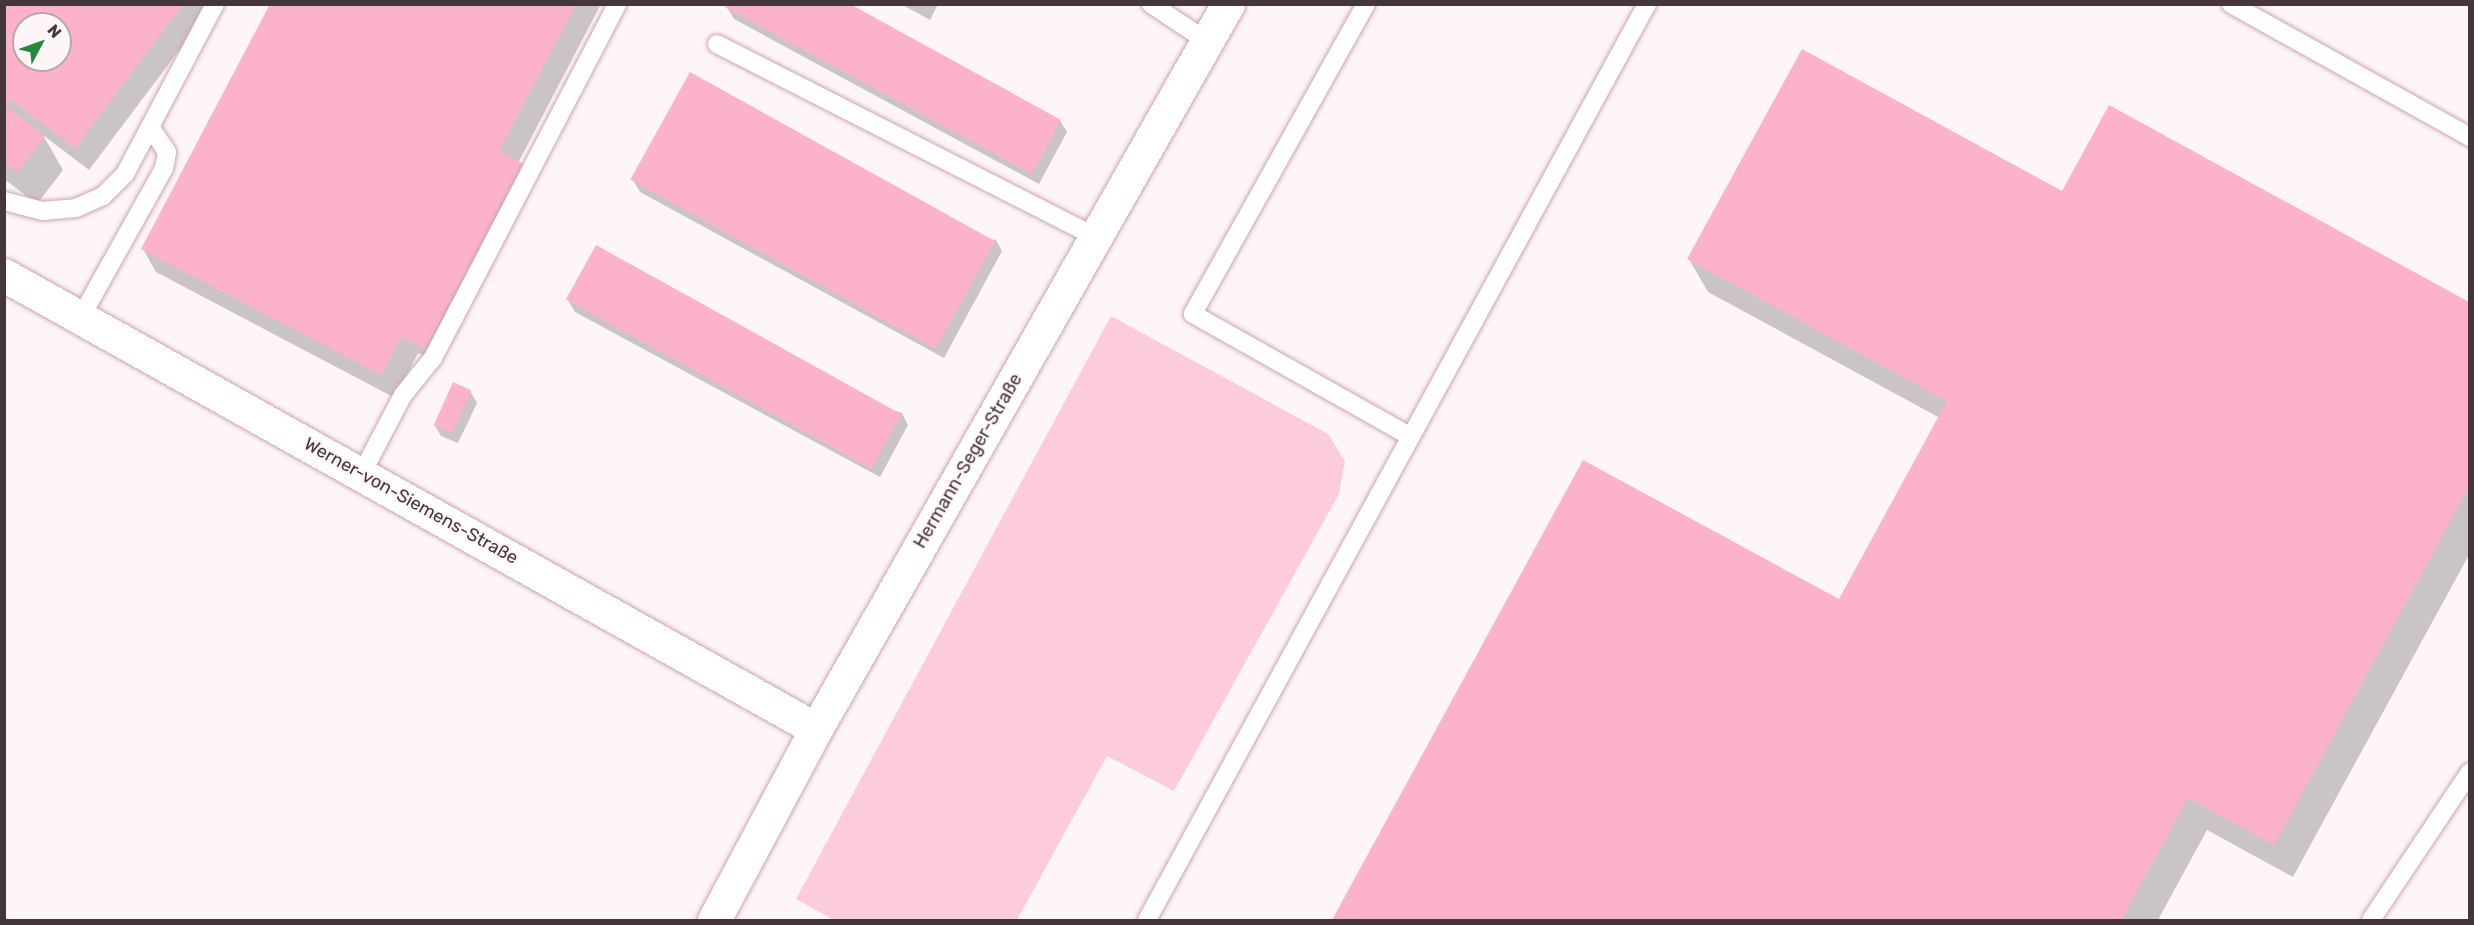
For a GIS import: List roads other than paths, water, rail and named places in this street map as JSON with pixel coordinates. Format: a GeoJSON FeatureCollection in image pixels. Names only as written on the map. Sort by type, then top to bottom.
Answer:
{"type":"FeatureCollection","features":[{"type":"Feature","properties":{"kind":"street","name":"Hermann-Seger-Straße"},"geometry":{"type":"LineString","coordinates":[[714,921],[816,729],[1228,4]]}},
{"type":"Feature","properties":{"kind":"street","name":"Werner-von-Siemens-Straße"},"geometry":{"type":"LineString","coordinates":[[4,275],[82,315],[816,729]]}},
{"type":"Feature","properties":{"kind":"lane"},"geometry":{"type":"LineString","coordinates":[[4,201],[43,211],[76,208],[103,196],[125,174],[215,4]]}},
{"type":"Feature","properties":{"kind":"lane"},"geometry":{"type":"LineString","coordinates":[[362,473],[403,395],[433,358],[617,4]]}},
{"type":"Feature","properties":{"kind":"lane"},"geometry":{"type":"LineString","coordinates":[[1150,4],[1207,41]]}},
{"type":"Feature","properties":{"kind":"lane"},"geometry":{"type":"LineString","coordinates":[[1366,4],[1193,314],[1411,437]]}},
{"type":"Feature","properties":{"kind":"lane"},"geometry":{"type":"LineString","coordinates":[[1148,921],[1647,4]]}},
{"type":"Feature","properties":{"kind":"lane"},"geometry":{"type":"LineString","coordinates":[[2231,4],[2469,137]]}},
{"type":"Feature","properties":{"kind":"lane"},"geometry":{"type":"LineString","coordinates":[[717,44],[1096,237]]}},
{"type":"Feature","properties":{"kind":"lane"},"geometry":{"type":"LineString","coordinates":[[82,315],[164,168],[168,152],[150,127]]}},
{"type":"Feature","properties":{"kind":"lane"},"geometry":{"type":"LineString","coordinates":[[2371,921],[2469,772]]}}]}
